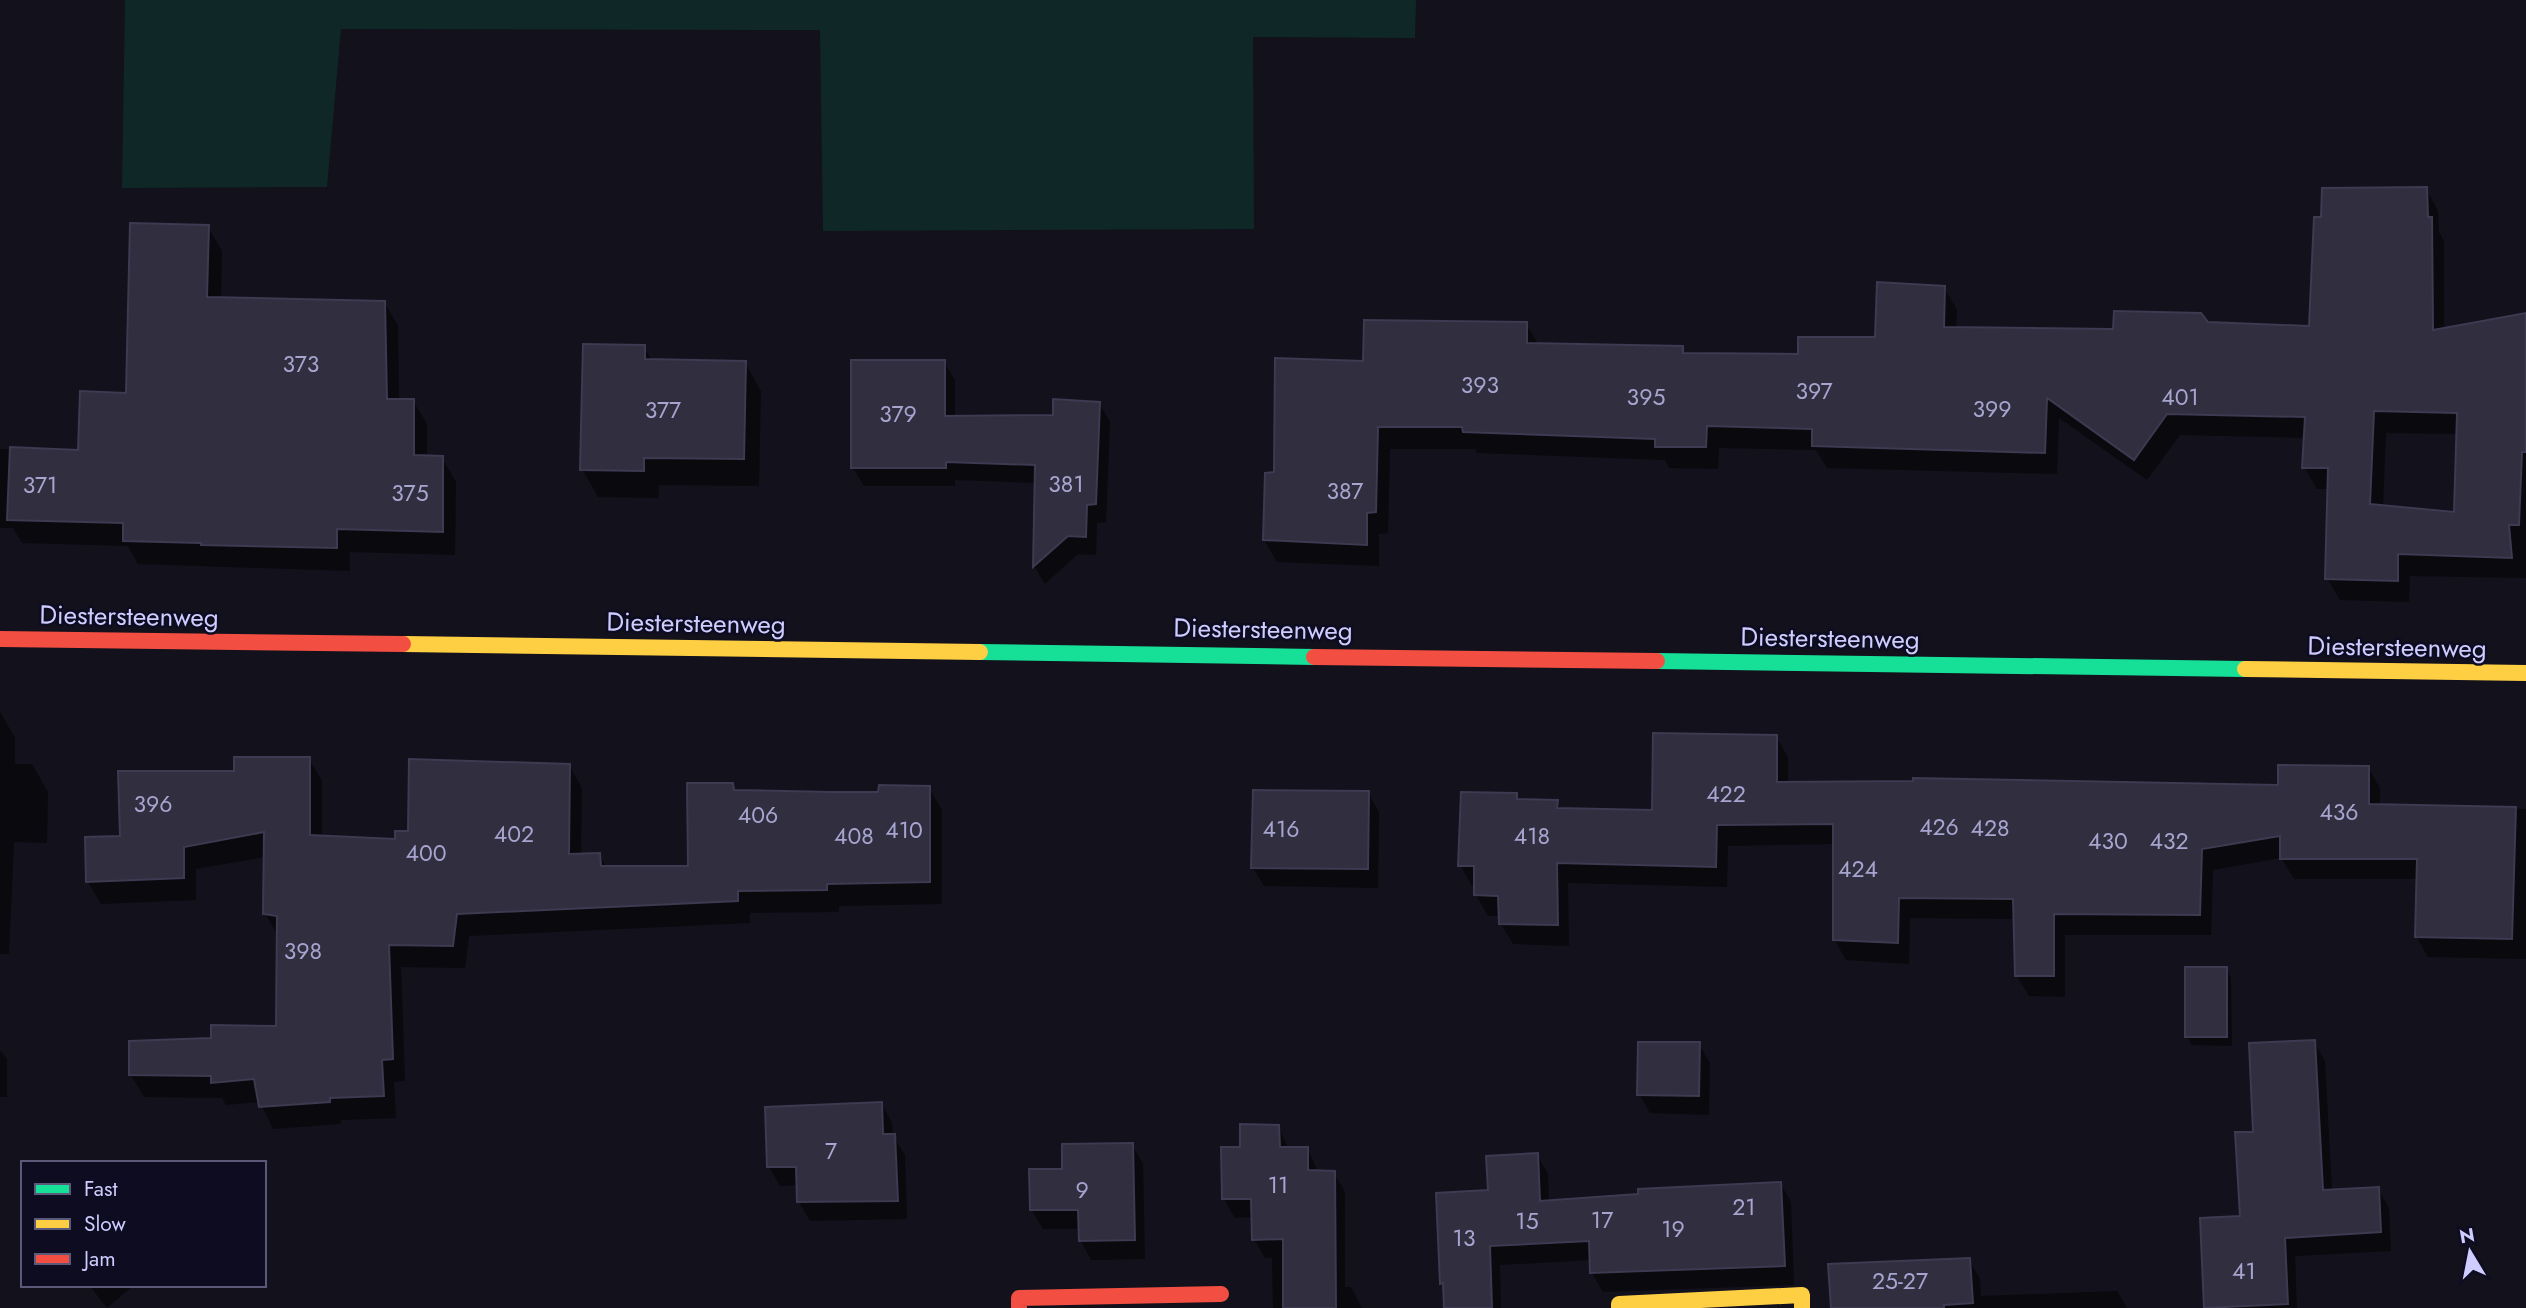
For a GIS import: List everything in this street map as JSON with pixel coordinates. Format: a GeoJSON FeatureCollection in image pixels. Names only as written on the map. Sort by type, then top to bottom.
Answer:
{"type":"FeatureCollection","features":[{"type":"Feature","properties":{"kind":"main road","name":"Diestersteenweg"},"geometry":{"type":"LineString","coordinates":[[0,639],[2526,673]]}},
{"type":"Feature","properties":{"kind":"main road"},"geometry":{"type":"LineString","coordinates":[[1019,1308],[1019,1298],[1221,1293]]}},
{"type":"Feature","properties":{"kind":"main road"},"geometry":{"type":"LineString","coordinates":[[1619,1308],[1619,1304],[1802,1295],[1802,1308]]}},
{"type":"Feature","properties":{"kind":"green space"},"geometry":{"type":"Polygon","coordinates":[[[125,0],[1416,0],[1415,38],[1253,37],[1254,229],[823,231],[820,30],[341,29],[327,187],[122,188],[125,0]]]}},
{"type":"Feature","properties":{"kind":"building"},"geometry":{"type":"Polygon","coordinates":[[[2427,187],[2428,217],[2432,217],[2433,330],[2526,313],[2526,452],[2522,452],[2519,525],[2509,525],[2512,558],[2398,554],[2398,581],[2325,579],[2328,468],[2302,468],[2305,417],[2167,414],[2134,460],[2047,398],[2045,453],[1812,446],[1812,429],[1707,426],[1706,447],[1655,447],[1655,439],[1463,432],[1462,427],[1378,427],[1376,512],[1367,513],[1367,545],[1263,540],[1265,473],[1274,472],[1275,358],[1363,361],[1364,320],[1527,322],[1527,343],[1683,346],[1683,353],[1798,354],[1798,337],[1875,337],[1877,282],[1945,286],[1944,327],[2113,329],[2114,311],[2201,313],[2208,322],[2309,326],[2314,217],[2321,217],[2322,188],[2427,187]],[[2374,411],[2370,504],[2454,512],[2457,413],[2374,411]]]}},
{"type":"Feature","properties":{"kind":"building"},"geometry":{"type":"Polygon","coordinates":[[[130,223],[209,225],[207,297],[385,301],[387,399],[414,399],[414,455],[443,456],[443,532],[337,529],[337,548],[201,545],[123,541],[123,523],[7,520],[10,447],[78,450],[80,391],[126,393],[130,223]]]}},
{"type":"Feature","properties":{"kind":"building"},"geometry":{"type":"Polygon","coordinates":[[[583,344],[645,345],[645,359],[746,361],[744,459],[644,458],[644,471],[580,470],[583,344]]]}},
{"type":"Feature","properties":{"kind":"building"},"geometry":{"type":"Polygon","coordinates":[[[851,360],[945,360],[945,416],[1053,415],[1053,399],[1100,402],[1096,504],[1087,505],[1086,537],[1068,536],[1033,567],[1035,465],[946,462],[946,468],[851,468],[851,360]]]}},
{"type":"Feature","properties":{"kind":"building"},"geometry":{"type":"Polygon","coordinates":[[[1653,733],[1777,735],[1777,782],[1913,781],[1913,778],[2278,785],[2278,765],[2369,766],[2369,804],[2516,807],[2512,939],[2415,937],[2417,859],[2280,859],[2280,836],[2202,849],[2200,915],[2054,914],[2054,976],[2015,976],[2013,899],[1899,898],[1898,943],[1833,940],[1833,824],[1717,825],[1716,867],[1557,863],[1558,925],[1499,924],[1498,896],[1474,895],[1474,866],[1458,866],[1461,792],[1517,793],[1517,799],[1558,800],[1557,808],[1652,810],[1653,733]]]}},
{"type":"Feature","properties":{"kind":"building"},"geometry":{"type":"Polygon","coordinates":[[[234,757],[310,757],[310,835],[395,839],[395,831],[408,831],[409,759],[570,764],[569,854],[600,853],[601,866],[688,866],[687,783],[733,783],[734,790],[830,792],[878,792],[879,785],[930,786],[930,882],[827,884],[827,890],[738,891],[738,901],[457,914],[453,946],[389,945],[393,1059],[382,1060],[384,1096],[330,1098],[330,1102],[259,1107],[254,1079],[211,1083],[211,1076],[129,1075],[129,1041],[211,1038],[211,1025],[276,1026],[277,916],[263,914],[264,832],[184,847],[184,878],[86,882],[85,837],[120,836],[118,771],[234,771],[234,757]]]}},
{"type":"Feature","properties":{"kind":"building"},"geometry":{"type":"Polygon","coordinates":[[[1253,790],[1369,791],[1368,869],[1251,868],[1253,790]]]}},
{"type":"Feature","properties":{"kind":"building"},"geometry":{"type":"Polygon","coordinates":[[[2185,967],[2227,967],[2227,1037],[2185,1037],[2185,967]]]}},
{"type":"Feature","properties":{"kind":"building"},"geometry":{"type":"Polygon","coordinates":[[[2315,1040],[2323,1190],[2379,1187],[2381,1232],[2285,1238],[2288,1304],[2204,1308],[2200,1218],[2240,1216],[2235,1132],[2253,1132],[2249,1043],[2315,1040]]]}},
{"type":"Feature","properties":{"kind":"building"},"geometry":{"type":"Polygon","coordinates":[[[1638,1042],[1700,1042],[1699,1096],[1637,1095],[1638,1042]]]}},
{"type":"Feature","properties":{"kind":"building"},"geometry":{"type":"Polygon","coordinates":[[[882,1102],[883,1134],[895,1134],[898,1201],[797,1202],[796,1167],[767,1167],[765,1107],[882,1102]]]}},
{"type":"Feature","properties":{"kind":"building"},"geometry":{"type":"Polygon","coordinates":[[[1240,1124],[1279,1125],[1280,1147],[1308,1147],[1308,1170],[1335,1171],[1336,1308],[1283,1308],[1283,1239],[1252,1240],[1251,1199],[1222,1199],[1221,1147],[1240,1147],[1240,1124]]]}},
{"type":"Feature","properties":{"kind":"building"},"geometry":{"type":"Polygon","coordinates":[[[1133,1143],[1135,1240],[1079,1241],[1078,1210],[1030,1210],[1029,1169],[1062,1169],[1062,1144],[1133,1143]]]}},
{"type":"Feature","properties":{"kind":"building"},"geometry":{"type":"Polygon","coordinates":[[[1538,1153],[1540,1201],[1638,1194],[1638,1189],[1781,1182],[1785,1266],[1590,1273],[1589,1241],[1490,1246],[1492,1308],[1444,1308],[1443,1283],[1440,1284],[1436,1193],[1488,1190],[1486,1156],[1538,1153]]]}},
{"type":"Feature","properties":{"kind":"building"},"geometry":{"type":"Polygon","coordinates":[[[1970,1258],[1973,1303],[1944,1305],[1944,1308],[1831,1308],[1828,1264],[1970,1258]]]}},
{"type":"Feature","properties":{"kind":"traffic: fast"},"geometry":{"type":"LineString","coordinates":[[980,652],[1314,657]]}},
{"type":"Feature","properties":{"kind":"traffic: fast"},"geometry":{"type":"LineString","coordinates":[[1657,661],[2245,669]]}},
{"type":"Feature","properties":{"kind":"traffic: slow"},"geometry":{"type":"LineString","coordinates":[[403,644],[980,652]]}},
{"type":"Feature","properties":{"kind":"traffic: slow"},"geometry":{"type":"LineString","coordinates":[[2245,669],[2526,673]]}},
{"type":"Feature","properties":{"kind":"traffic: slow"},"geometry":{"type":"LineString","coordinates":[[1619,1308],[1619,1304],[1802,1295],[1802,1308]]}},
{"type":"Feature","properties":{"kind":"traffic: jam"},"geometry":{"type":"LineString","coordinates":[[0,639],[403,644]]}},
{"type":"Feature","properties":{"kind":"traffic: jam"},"geometry":{"type":"LineString","coordinates":[[1314,657],[1657,661]]}},
{"type":"Feature","properties":{"kind":"traffic: jam"},"geometry":{"type":"LineString","coordinates":[[1019,1308],[1019,1298],[1221,1294]]}}]}
